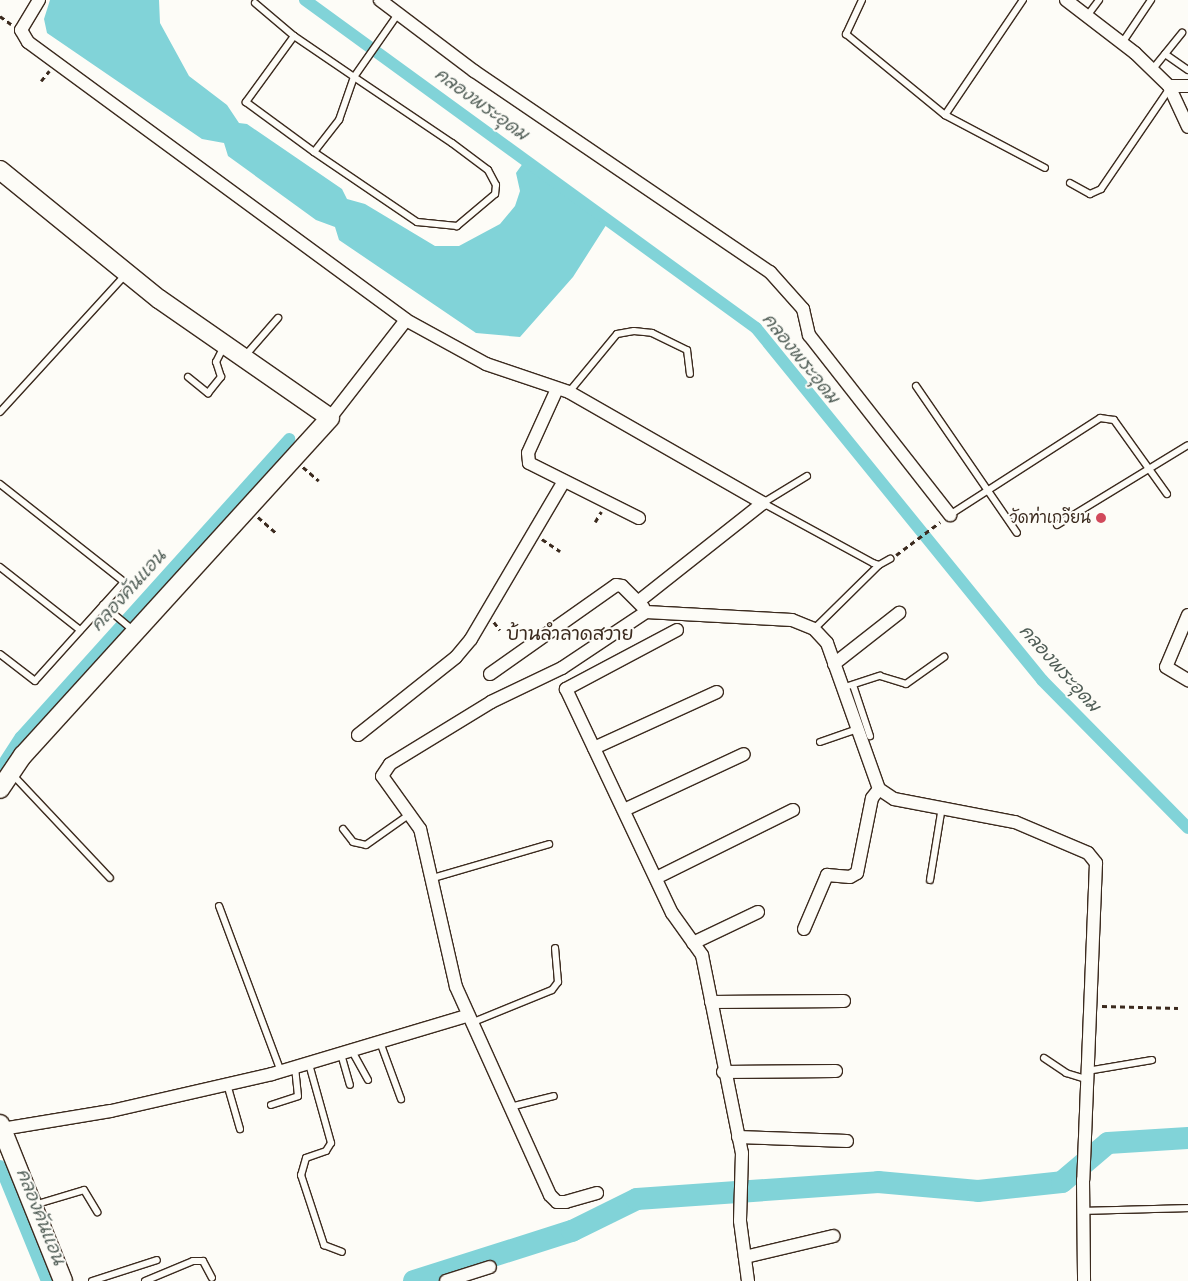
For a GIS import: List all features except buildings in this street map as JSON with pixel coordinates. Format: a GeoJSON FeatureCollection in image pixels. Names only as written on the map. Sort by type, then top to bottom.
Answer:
{"type":"FeatureCollection","features":[{"type":"Feature","properties":{"kind":"street"},"geometry":{"type":"LineString","coordinates":[[39,0],[23,25],[22,34],[28,42],[406,320],[486,364],[563,391],[764,503],[643,606],[562,668],[491,702],[390,764],[384,782],[410,813],[420,829],[468,1020],[557,1202],[597,1193]]}},
{"type":"Feature","properties":{"kind":"street"},"geometry":{"type":"LineString","coordinates":[[380,0],[490,83],[770,272],[803,309],[809,335],[949,516]]}},
{"type":"Feature","properties":{"kind":"street"},"geometry":{"type":"LineString","coordinates":[[1066,0],[1122,43],[1170,87],[1188,127]]}},
{"type":"Feature","properties":{"kind":"street"},"geometry":{"type":"LineString","coordinates":[[1170,87],[1188,86]]}},
{"type":"Feature","properties":{"kind":"street"},"geometry":{"type":"LineString","coordinates":[[0,170],[126,273],[330,418]]}},
{"type":"Feature","properties":{"kind":"street"},"geometry":{"type":"LineString","coordinates":[[0,789],[10,772],[135,631],[292,457],[330,418],[406,320]]}},
{"type":"Feature","properties":{"kind":"street"},"geometry":{"type":"LineString","coordinates":[[563,391],[527,458],[564,481],[639,518]]}},
{"type":"Feature","properties":{"kind":"street"},"geometry":{"type":"LineString","coordinates":[[358,736],[456,657],[534,534],[564,481]]}},
{"type":"Feature","properties":{"kind":"street"},"geometry":{"type":"LineString","coordinates":[[490,674],[616,585],[643,606],[792,620],[814,629],[827,643],[834,664],[848,686],[856,730],[878,789],[894,798],[1015,822],[1088,853],[1096,863],[1083,1180],[1084,1281]]}},
{"type":"Feature","properties":{"kind":"street"},"geometry":{"type":"LineString","coordinates":[[834,664],[899,613]]}},
{"type":"Feature","properties":{"kind":"street"},"geometry":{"type":"LineString","coordinates":[[1188,615],[1184,633],[1166,667],[1188,680]]}},
{"type":"Feature","properties":{"kind":"street"},"geometry":{"type":"LineString","coordinates":[[677,630],[566,689],[672,913],[702,955],[723,1072],[742,1154],[740,1221],[748,1281]]}},
{"type":"Feature","properties":{"kind":"street"},"geometry":{"type":"LineString","coordinates":[[594,748],[717,692]]}},
{"type":"Feature","properties":{"kind":"street"},"geometry":{"type":"LineString","coordinates":[[624,810],[744,754]]}},
{"type":"Feature","properties":{"kind":"street"},"geometry":{"type":"LineString","coordinates":[[804,929],[828,876],[850,877],[857,873],[872,798],[878,789]]}},
{"type":"Feature","properties":{"kind":"street"},"geometry":{"type":"LineString","coordinates":[[656,878],[793,810]]}},
{"type":"Feature","properties":{"kind":"street"},"geometry":{"type":"LineString","coordinates":[[693,943],[758,912]]}},
{"type":"Feature","properties":{"kind":"street"},"geometry":{"type":"LineString","coordinates":[[711,1002],[844,1002]]}},
{"type":"Feature","properties":{"kind":"street"},"geometry":{"type":"LineString","coordinates":[[63,1281],[1,1126],[281,1072],[380,1042],[468,1020]]}},
{"type":"Feature","properties":{"kind":"street"},"geometry":{"type":"LineString","coordinates":[[723,1072],[836,1071]]}},
{"type":"Feature","properties":{"kind":"street"},"geometry":{"type":"LineString","coordinates":[[738,1137],[847,1142]]}},
{"type":"Feature","properties":{"kind":"street"},"geometry":{"type":"LineString","coordinates":[[745,1257],[834,1236]]}},
{"type":"Feature","properties":{"kind":"street"},"geometry":{"type":"LineString","coordinates":[[446,1281],[490,1267]]}},
{"type":"Feature","properties":{"kind":"lane"},"geometry":{"type":"LineString","coordinates":[[862,0],[846,34],[945,115],[1045,168]]}},
{"type":"Feature","properties":{"kind":"lane"},"geometry":{"type":"LineString","coordinates":[[945,115],[1024,0]]}},
{"type":"Feature","properties":{"kind":"lane"},"geometry":{"type":"LineString","coordinates":[[1087,16],[1099,0]]}},
{"type":"Feature","properties":{"kind":"lane"},"geometry":{"type":"LineString","coordinates":[[1122,43],[1151,0]]}},
{"type":"Feature","properties":{"kind":"lane"},"geometry":{"type":"LineString","coordinates":[[255,3],[294,36],[488,170],[496,185],[495,194],[457,226],[417,222],[314,152],[246,102],[294,36]]}},
{"type":"Feature","properties":{"kind":"lane"},"geometry":{"type":"LineString","coordinates":[[314,152],[339,120],[354,77],[398,14]]}},
{"type":"Feature","properties":{"kind":"lane"},"geometry":{"type":"LineString","coordinates":[[1152,70],[1182,33]]}},
{"type":"Feature","properties":{"kind":"lane"},"geometry":{"type":"LineString","coordinates":[[1165,54],[1188,70]]}},
{"type":"Feature","properties":{"kind":"lane"},"geometry":{"type":"LineString","coordinates":[[1070,183],[1090,194],[1101,189],[1170,87]]}},
{"type":"Feature","properties":{"kind":"lane"},"geometry":{"type":"LineString","coordinates":[[0,412],[126,273]]}},
{"type":"Feature","properties":{"kind":"lane"},"geometry":{"type":"LineString","coordinates":[[243,358],[278,318]]}},
{"type":"Feature","properties":{"kind":"lane"},"geometry":{"type":"LineString","coordinates":[[563,391],[617,334],[634,331],[652,333],[686,350],[690,374]]}},
{"type":"Feature","properties":{"kind":"lane"},"geometry":{"type":"LineString","coordinates":[[188,376],[208,393],[220,376],[216,362],[225,345]]}},
{"type":"Feature","properties":{"kind":"lane"},"geometry":{"type":"LineString","coordinates":[[916,386],[1017,533]]}},
{"type":"Feature","properties":{"kind":"lane"},"geometry":{"type":"LineString","coordinates":[[949,516],[1100,418],[1114,420],[1167,494]]}},
{"type":"Feature","properties":{"kind":"lane"},"geometry":{"type":"LineString","coordinates":[[1057,525],[1148,465],[1188,445]]}},
{"type":"Feature","properties":{"kind":"lane"},"geometry":{"type":"LineString","coordinates":[[807,476],[764,503],[878,565]]}},
{"type":"Feature","properties":{"kind":"lane"},"geometry":{"type":"LineString","coordinates":[[0,484],[124,582],[35,680],[0,654]]}},
{"type":"Feature","properties":{"kind":"lane"},"geometry":{"type":"LineString","coordinates":[[814,629],[878,565],[890,559]]}},
{"type":"Feature","properties":{"kind":"lane"},"geometry":{"type":"LineString","coordinates":[[0,567],[80,630]]}},
{"type":"Feature","properties":{"kind":"lane"},"geometry":{"type":"LineString","coordinates":[[104,605],[135,631]]}},
{"type":"Feature","properties":{"kind":"lane"},"geometry":{"type":"LineString","coordinates":[[870,736],[848,686],[880,676],[906,684],[944,657]]}},
{"type":"Feature","properties":{"kind":"lane"},"geometry":{"type":"LineString","coordinates":[[820,742],[856,730]]}},
{"type":"Feature","properties":{"kind":"lane"},"geometry":{"type":"LineString","coordinates":[[10,772],[110,878]]}},
{"type":"Feature","properties":{"kind":"lane"},"geometry":{"type":"LineString","coordinates":[[930,880],[942,806]]}},
{"type":"Feature","properties":{"kind":"lane"},"geometry":{"type":"LineString","coordinates":[[343,829],[353,842],[366,844],[410,813]]}},
{"type":"Feature","properties":{"kind":"lane"},"geometry":{"type":"LineString","coordinates":[[433,878],[549,844]]}},
{"type":"Feature","properties":{"kind":"lane"},"geometry":{"type":"LineString","coordinates":[[219,906],[281,1072]]}},
{"type":"Feature","properties":{"kind":"lane"},"geometry":{"type":"LineString","coordinates":[[468,1020],[552,990],[558,982],[555,948]]}},
{"type":"Feature","properties":{"kind":"lane"},"geometry":{"type":"LineString","coordinates":[[380,1042],[401,1099]]}},
{"type":"Feature","properties":{"kind":"lane"},"geometry":{"type":"LineString","coordinates":[[346,1052],[368,1080]]}},
{"type":"Feature","properties":{"kind":"lane"},"geometry":{"type":"LineString","coordinates":[[346,1052],[350,1085]]}},
{"type":"Feature","properties":{"kind":"lane"},"geometry":{"type":"LineString","coordinates":[[1044,1058],[1066,1074],[1087,1075],[1152,1060]]}},
{"type":"Feature","properties":{"kind":"lane"},"geometry":{"type":"LineString","coordinates":[[309,1064],[331,1144],[326,1151],[306,1158],[301,1175],[324,1245],[342,1252]]}},
{"type":"Feature","properties":{"kind":"lane"},"geometry":{"type":"LineString","coordinates":[[271,1105],[298,1096],[295,1068]]}},
{"type":"Feature","properties":{"kind":"lane"},"geometry":{"type":"LineString","coordinates":[[226,1084],[240,1129]]}},
{"type":"Feature","properties":{"kind":"lane"},"geometry":{"type":"LineString","coordinates":[[509,1107],[554,1096]]}},
{"type":"Feature","properties":{"kind":"lane"},"geometry":{"type":"LineString","coordinates":[[32,1205],[84,1190],[97,1212]]}},
{"type":"Feature","properties":{"kind":"lane"},"geometry":{"type":"LineString","coordinates":[[1083,1211],[1188,1208]]}},
{"type":"Feature","properties":{"kind":"lane"},"geometry":{"type":"LineString","coordinates":[[92,1281],[156,1260]]}},
{"type":"Feature","properties":{"kind":"lane"},"geometry":{"type":"LineString","coordinates":[[145,1281],[193,1262],[203,1262],[212,1278]]}},
{"type":"Feature","properties":{"kind":"path"},"geometry":{"type":"LineString","coordinates":[[292,457],[319,481]]}},
{"type":"Feature","properties":{"kind":"path"},"geometry":{"type":"LineString","coordinates":[[247,508],[275,532]]}},
{"type":"Feature","properties":{"kind":"path"},"geometry":{"type":"LineString","coordinates":[[890,559],[949,516]]}},
{"type":"Feature","properties":{"kind":"path"},"geometry":{"type":"LineString","coordinates":[[534,534],[560,551]]}},
{"type":"Feature","properties":{"kind":"path"},"geometry":{"type":"LineString","coordinates":[[1090,1006],[1178,1008]]}},
{"type":"Feature","properties":{"kind":"water"},"geometry":{"type":"Polygon","coordinates":[[[50,0],[159,0],[160,23],[189,76],[227,105],[239,123],[247,124],[342,189],[347,199],[365,204],[435,246],[459,246],[500,224],[515,206],[520,191],[516,173],[526,159],[610,219],[573,277],[520,337],[476,333],[339,240],[335,227],[316,220],[228,156],[224,143],[202,139],[47,33],[44,19],[50,0]]]}},
{"type":"Feature","properties":{"kind":"waterway","name":"คลองพระอุดม"},"geometry":{"type":"LineString","coordinates":[[305,0],[756,328],[1042,680],[1188,828]]}},
{"type":"Feature","properties":{"kind":"waterway","name":"คลองคันแอน"},"geometry":{"type":"LineString","coordinates":[[0,769],[21,737],[289,439]]}},
{"type":"Feature","properties":{"kind":"waterway"},"geometry":{"type":"LineString","coordinates":[[414,1281],[572,1231],[637,1199],[878,1182],[978,1191],[1062,1182],[1108,1143],[1188,1138]]}},
{"type":"Feature","properties":{"kind":"waterway","name":"คลองคันแอน"},"geometry":{"type":"LineString","coordinates":[[0,1166],[47,1281]]}},
{"type":"Feature","properties":{"kind":"place","name":"วัดท่าเกวียน"},"geometry":{"type":"Point","coordinates":[1101,518]}},
{"type":"Feature","properties":{"kind":"district","name":"บ้านลำลาดสวาย"},"geometry":{"type":"Point","coordinates":[570,635]}}]}
